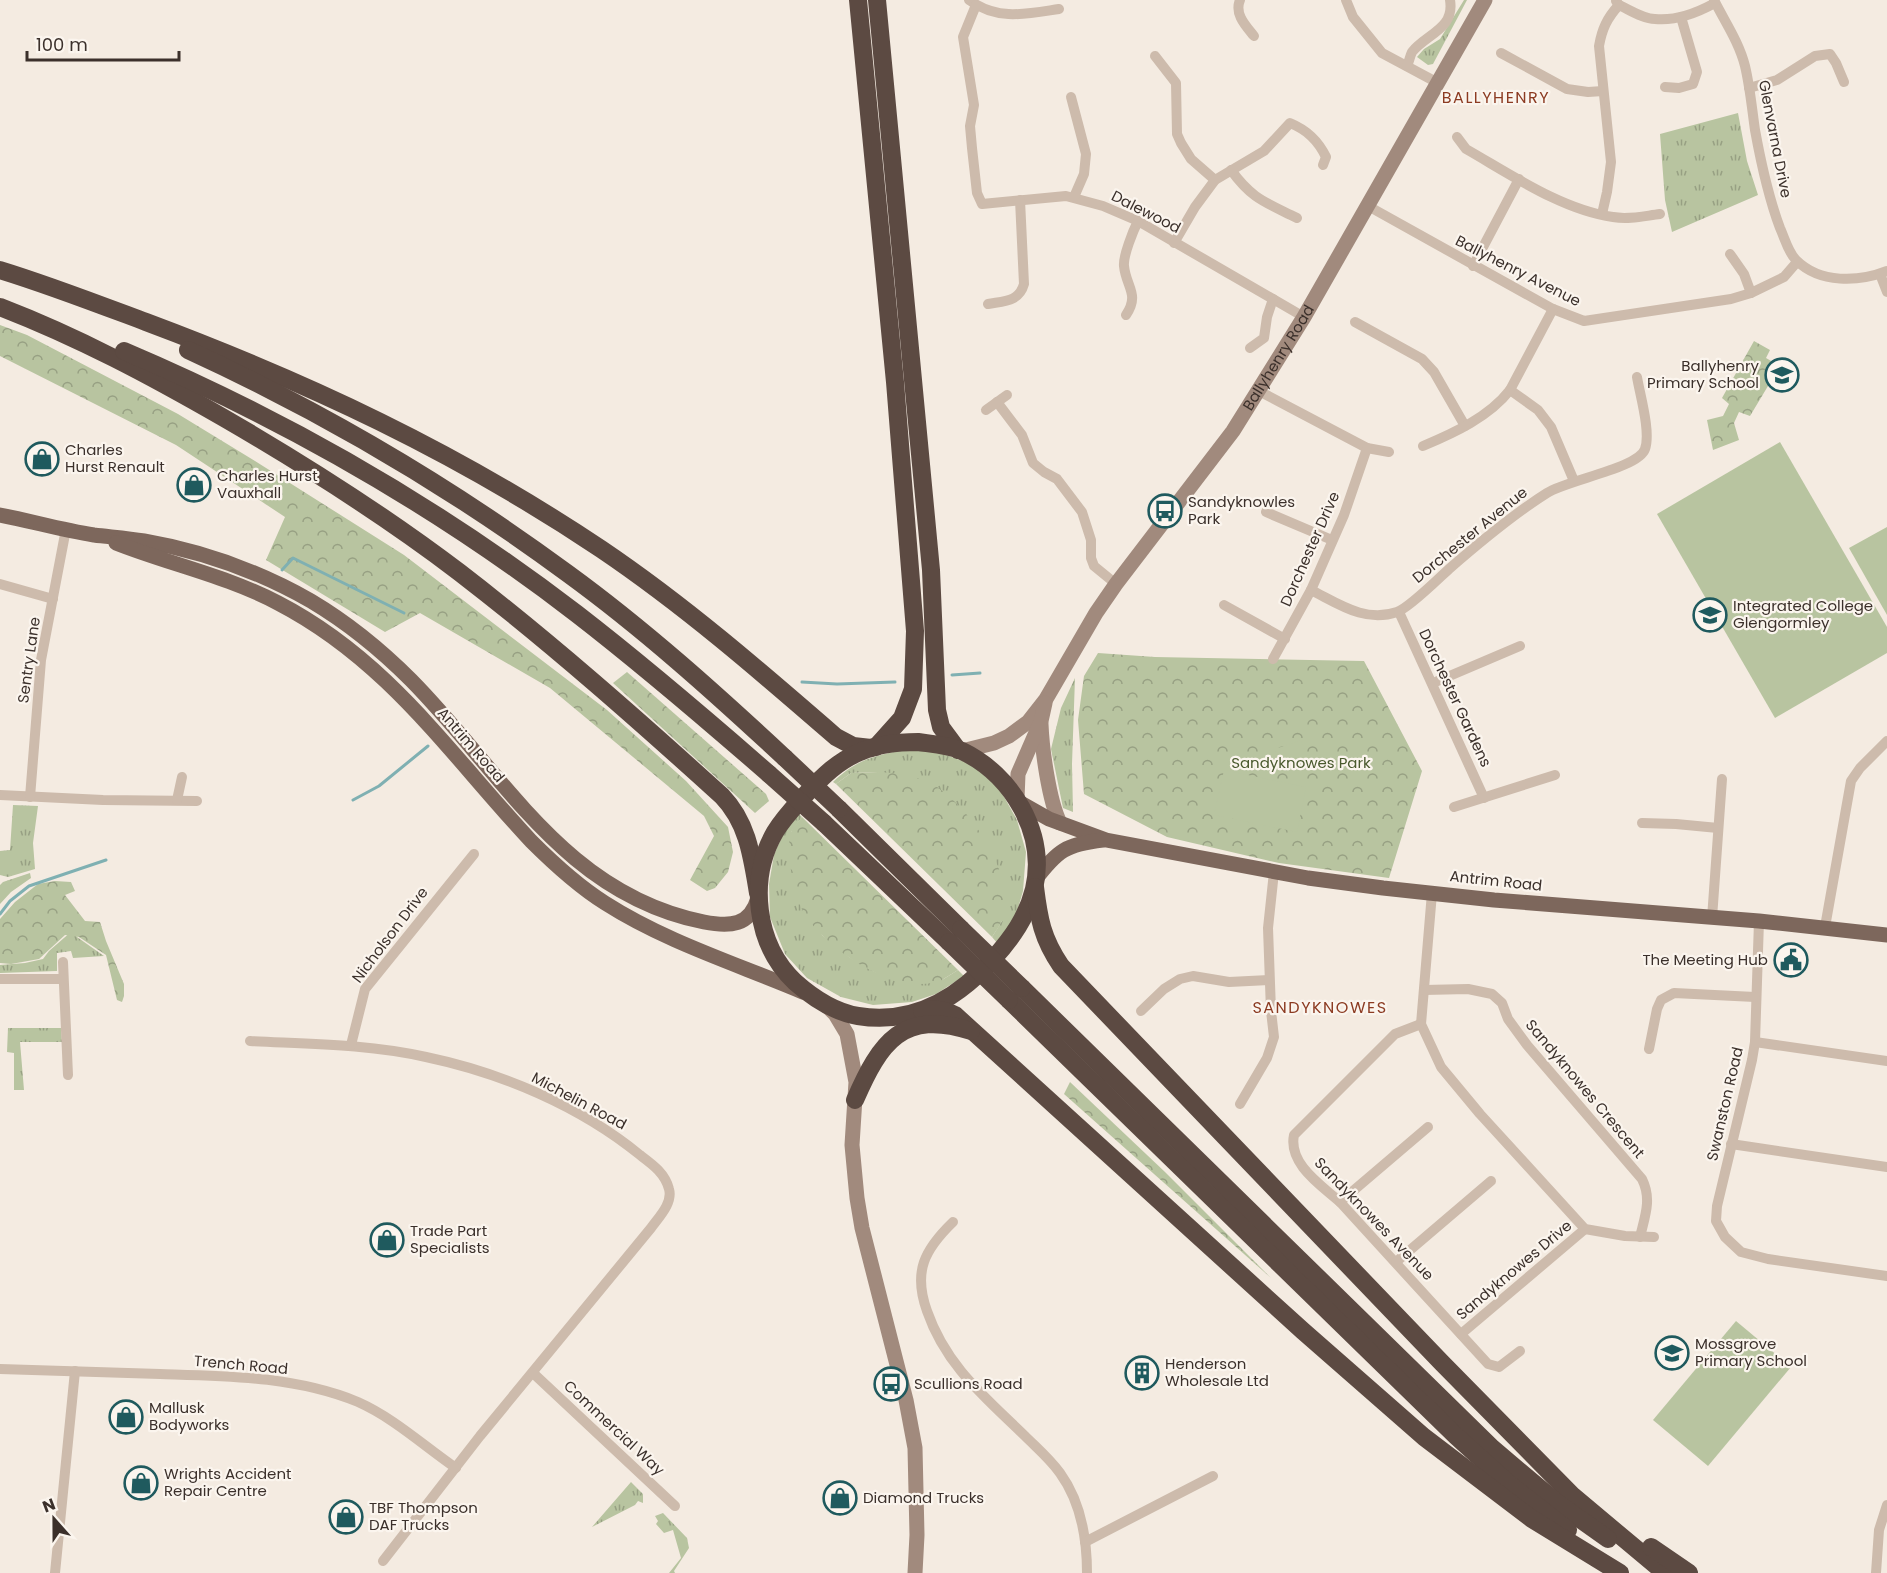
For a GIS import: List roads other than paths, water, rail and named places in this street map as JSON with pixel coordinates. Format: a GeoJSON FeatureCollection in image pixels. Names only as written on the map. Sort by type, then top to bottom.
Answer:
{"type":"FeatureCollection","features":[{"type":"Feature","properties":{"kind":"highway"},"geometry":{"type":"LineString","coordinates":[[758,895],[764,858],[782,822],[824,775],[845,760],[874,748],[902,718],[914,689],[915,631],[895,382],[858,0]]}},
{"type":"Feature","properties":{"kind":"highway"},"geometry":{"type":"LineString","coordinates":[[877,0],[931,570],[937,710],[941,727],[960,751],[999,777],[1018,801],[1032,834],[1040,926],[1050,950],[1061,966],[1442,1363],[1574,1496],[1664,1573]]}},
{"type":"Feature","properties":{"kind":"highway"},"geometry":{"type":"LineString","coordinates":[[0,272],[52,287],[272,371],[421,441],[515,495],[602,550],[739,652],[836,736],[853,746],[874,748],[918,742],[960,751]]}},
{"type":"Feature","properties":{"kind":"highway"},"geometry":{"type":"LineString","coordinates":[[0,272],[81,303],[219,364],[289,399],[411,468],[567,573],[658,645],[717,695],[839,808],[955,935],[1456,1436],[1509,1484],[1629,1573]]}},
{"type":"Feature","properties":{"kind":"highway"},"geometry":{"type":"LineString","coordinates":[[0,302],[85,334],[170,370],[255,412],[433,513],[576,614],[643,667],[955,935]]}},
{"type":"Feature","properties":{"kind":"highway"},"geometry":{"type":"LineString","coordinates":[[0,307],[96,348],[253,435],[333,484],[458,572],[565,658],[732,806],[746,832],[764,929],[775,956],[791,978],[827,1005],[843,1013],[860,1017],[946,1010],[956,1014],[1328,1354],[1424,1437],[1532,1520],[1620,1573]]}},
{"type":"Feature","properties":{"kind":"highway"},"geometry":{"type":"LineString","coordinates":[[920,1011],[959,992],[992,960],[1025,917],[1035,883]]}},
{"type":"Feature","properties":{"kind":"highway"},"geometry":{"type":"LineString","coordinates":[[1015,994],[1492,1448],[1556,1502],[1610,1540],[1664,1573]]}},
{"type":"Feature","properties":{"kind":"highway"},"geometry":{"type":"LineString","coordinates":[[856,1091],[877,1054],[896,1035],[907,1028],[939,1024],[960,1027],[976,1033]]}},
{"type":"Feature","properties":{"kind":"highway"},"geometry":{"type":"LineString","coordinates":[[1534,1455],[1630,1531],[1689,1573]]}},
{"type":"Feature","properties":{"kind":"main road","name":"Ballyhenry Road"},"geometry":{"type":"LineString","coordinates":[[960,751],[994,743],[1009,736],[1028,722],[1046,699],[1096,613],[1116,584],[1210,462],[1259,391],[1304,317],[1485,0]]}},
{"type":"Feature","properties":{"kind":"main road","name":"Antrim Road"},"geometry":{"type":"LineString","coordinates":[[0,515],[93,535],[144,541],[222,561],[282,586],[336,617],[368,640],[409,678],[560,846],[598,878],[624,894],[667,914],[709,923],[728,924],[744,920],[752,914],[758,895]]}},
{"type":"Feature","properties":{"kind":"main road","name":"Antrim Road"},"geometry":{"type":"LineString","coordinates":[[93,535],[247,589],[275,601],[318,625],[357,653],[402,695],[525,835],[548,859],[590,893],[653,930],[811,995]]}},
{"type":"Feature","properties":{"kind":"main road","name":"Ballyhenry Road"},"geometry":{"type":"LineString","coordinates":[[1018,801],[1018,774],[1041,722],[1046,699]]}},
{"type":"Feature","properties":{"kind":"main road"},"geometry":{"type":"LineString","coordinates":[[1041,722],[1056,815],[1060,823]]}},
{"type":"Feature","properties":{"kind":"main road","name":"Antrim Road"},"geometry":{"type":"LineString","coordinates":[[1018,801],[1049,819],[1106,840],[1274,872],[1373,887],[1825,927],[1887,935]]}},
{"type":"Feature","properties":{"kind":"main road","name":"Antrim Road"},"geometry":{"type":"LineString","coordinates":[[1035,883],[1054,857],[1063,850],[1073,844],[1106,840]]}},
{"type":"Feature","properties":{"kind":"main road"},"geometry":{"type":"LineString","coordinates":[[827,1005],[847,1034],[856,1091],[852,1145],[857,1198],[862,1228],[906,1400],[915,1448],[917,1535],[915,1573]]}},
{"type":"Feature","properties":{"kind":"main road"},"geometry":{"type":"LineString","coordinates":[[856,1091],[869,1056],[889,1032],[920,1011]]}},
{"type":"Feature","properties":{"kind":"street"},"geometry":{"type":"LineString","coordinates":[[1240,0],[1238,10],[1243,22],[1254,36]]}},
{"type":"Feature","properties":{"kind":"street"},"geometry":{"type":"LineString","coordinates":[[1346,0],[1353,17],[1382,53],[1438,83]]}},
{"type":"Feature","properties":{"kind":"street"},"geometry":{"type":"LineString","coordinates":[[1407,66],[1413,51],[1444,26],[1450,13],[1450,0]]}},
{"type":"Feature","properties":{"kind":"street"},"geometry":{"type":"LineString","coordinates":[[1602,214],[1611,162],[1599,46],[1601,30],[1617,3],[1654,19],[1681,17],[1699,12],[1714,1]]}},
{"type":"Feature","properties":{"kind":"street","name":"Glenvarna Drive"},"geometry":{"type":"LineString","coordinates":[[1714,1],[1733,35],[1745,64],[1755,130],[1774,212],[1790,252],[1797,262]]}},
{"type":"Feature","properties":{"kind":"street","name":"Dalewood"},"geometry":{"type":"LineString","coordinates":[[1059,9],[1004,16],[973,2],[963,37],[974,105],[970,126],[977,193],[982,204],[1066,196],[1103,206],[1138,221],[1304,317]]}},
{"type":"Feature","properties":{"kind":"street"},"geometry":{"type":"LineString","coordinates":[[1665,87],[1679,88],[1693,84],[1696,79],[1697,72],[1681,17]]}},
{"type":"Feature","properties":{"kind":"street"},"geometry":{"type":"LineString","coordinates":[[1501,53],[1566,89],[1588,92],[1603,91]]}},
{"type":"Feature","properties":{"kind":"street"},"geometry":{"type":"LineString","coordinates":[[1749,88],[1777,80],[1815,56],[1830,54],[1844,82]]}},
{"type":"Feature","properties":{"kind":"street"},"geometry":{"type":"LineString","coordinates":[[1155,56],[1176,83],[1177,134],[1181,143],[1191,159],[1215,180]]}},
{"type":"Feature","properties":{"kind":"street"},"geometry":{"type":"LineString","coordinates":[[1071,97],[1086,154],[1084,174],[1074,197]]}},
{"type":"Feature","properties":{"kind":"street"},"geometry":{"type":"LineString","coordinates":[[1174,243],[1195,207],[1215,180],[1264,151],[1290,123],[1303,128],[1320,144],[1326,157],[1323,165]]}},
{"type":"Feature","properties":{"kind":"street"},"geometry":{"type":"LineString","coordinates":[[1457,137],[1466,149],[1545,194],[1582,209],[1613,217],[1631,218],[1660,213]]}},
{"type":"Feature","properties":{"kind":"street"},"geometry":{"type":"LineString","coordinates":[[1231,170],[1244,188],[1257,199],[1297,218]]}},
{"type":"Feature","properties":{"kind":"street"},"geometry":{"type":"LineString","coordinates":[[1473,266],[1519,179]]}},
{"type":"Feature","properties":{"kind":"street"},"geometry":{"type":"LineString","coordinates":[[988,304],[1015,298],[1022,293],[1024,284],[1020,200]]}},
{"type":"Feature","properties":{"kind":"street","name":"Ballyhenry Avenue"},"geometry":{"type":"LineString","coordinates":[[1368,206],[1473,266],[1528,293],[1553,309],[1584,321],[1710,303],[1751,293],[1784,277],[1797,262]]}},
{"type":"Feature","properties":{"kind":"street"},"geometry":{"type":"LineString","coordinates":[[1126,315],[1132,306],[1133,296],[1124,264],[1138,221]]}},
{"type":"Feature","properties":{"kind":"street"},"geometry":{"type":"LineString","coordinates":[[1730,254],[1744,274],[1751,293]]}},
{"type":"Feature","properties":{"kind":"street"},"geometry":{"type":"LineString","coordinates":[[1797,262],[1818,274],[1848,280],[1883,273],[1887,292]]}},
{"type":"Feature","properties":{"kind":"street"},"geometry":{"type":"LineString","coordinates":[[1250,348],[1264,338],[1273,299]]}},
{"type":"Feature","properties":{"kind":"street"},"geometry":{"type":"LineString","coordinates":[[1423,446],[1465,426],[1502,401],[1553,309]]}},
{"type":"Feature","properties":{"kind":"street"},"geometry":{"type":"LineString","coordinates":[[1355,322],[1422,359],[1434,372],[1465,426]]}},
{"type":"Feature","properties":{"kind":"street","name":"Dorchester Avenue"},"geometry":{"type":"LineString","coordinates":[[1399,612],[1475,546],[1549,492],[1574,481],[1624,466],[1640,458],[1645,449],[1647,433],[1637,377]]}},
{"type":"Feature","properties":{"kind":"street"},"geometry":{"type":"LineString","coordinates":[[1510,390],[1538,410],[1551,427],[1574,481]]}},
{"type":"Feature","properties":{"kind":"street"},"geometry":{"type":"LineString","coordinates":[[1259,391],[1367,448],[1389,452]]}},
{"type":"Feature","properties":{"kind":"street"},"geometry":{"type":"LineString","coordinates":[[986,410],[1006,395]]}},
{"type":"Feature","properties":{"kind":"street"},"geometry":{"type":"LineString","coordinates":[[997,402],[1022,435],[1033,463],[1057,479],[1082,512],[1091,540],[1091,558],[1094,566],[1116,584]]}},
{"type":"Feature","properties":{"kind":"street","name":"Dorchester Drive"},"geometry":{"type":"LineString","coordinates":[[1273,659],[1311,590],[1344,515],[1367,448]]}},
{"type":"Feature","properties":{"kind":"street"},"geometry":{"type":"LineString","coordinates":[[1266,513],[1332,540]]}},
{"type":"Feature","properties":{"kind":"street","name":"Sentry Lane"},"geometry":{"type":"LineString","coordinates":[[30,797],[41,660],[66,529]]}},
{"type":"Feature","properties":{"kind":"street"},"geometry":{"type":"LineString","coordinates":[[0,584],[53,599]]}},
{"type":"Feature","properties":{"kind":"street"},"geometry":{"type":"LineString","coordinates":[[1311,590],[1362,615],[1378,616],[1399,612]]}},
{"type":"Feature","properties":{"kind":"street"},"geometry":{"type":"LineString","coordinates":[[1224,605],[1285,639]]}},
{"type":"Feature","properties":{"kind":"street","name":"Dorchester Gardens"},"geometry":{"type":"LineString","coordinates":[[1399,612],[1484,798]]}},
{"type":"Feature","properties":{"kind":"street"},"geometry":{"type":"LineString","coordinates":[[1432,683],[1520,645]]}},
{"type":"Feature","properties":{"kind":"street"},"geometry":{"type":"LineString","coordinates":[[1825,927],[1851,781],[1860,768],[1887,741]]}},
{"type":"Feature","properties":{"kind":"street"},"geometry":{"type":"LineString","coordinates":[[1454,807],[1555,775]]}},
{"type":"Feature","properties":{"kind":"street"},"geometry":{"type":"LineString","coordinates":[[177,800],[182,777]]}},
{"type":"Feature","properties":{"kind":"street"},"geometry":{"type":"LineString","coordinates":[[1712,918],[1722,779]]}},
{"type":"Feature","properties":{"kind":"street"},"geometry":{"type":"LineString","coordinates":[[0,795],[103,800],[197,801]]}},
{"type":"Feature","properties":{"kind":"street"},"geometry":{"type":"LineString","coordinates":[[1642,823],[1718,828]]}},
{"type":"Feature","properties":{"kind":"street","name":"Nicholson Drive"},"geometry":{"type":"LineString","coordinates":[[351,1045],[365,989],[474,854]]}},
{"type":"Feature","properties":{"kind":"street"},"geometry":{"type":"LineString","coordinates":[[1240,1104],[1267,1058],[1274,1037],[1269,980],[1268,928],[1274,872]]}},
{"type":"Feature","properties":{"kind":"street"},"geometry":{"type":"LineString","coordinates":[[1432,893],[1421,1024],[1441,1067],[1480,1114],[1585,1229],[1601,1233],[1654,1237]]}},
{"type":"Feature","properties":{"kind":"street","name":"Swanston Road"},"geometry":{"type":"LineString","coordinates":[[1759,921],[1755,1042],[1717,1206],[1716,1221],[1725,1237],[1741,1252],[1768,1259],[1887,1276]]}},
{"type":"Feature","properties":{"kind":"street"},"geometry":{"type":"LineString","coordinates":[[63,962],[68,1075]]}},
{"type":"Feature","properties":{"kind":"street"},"geometry":{"type":"LineString","coordinates":[[1141,1011],[1164,989],[1180,979],[1193,976],[1229,982],[1269,980]]}},
{"type":"Feature","properties":{"kind":"street"},"geometry":{"type":"LineString","coordinates":[[0,979],[63,979]]}},
{"type":"Feature","properties":{"kind":"street","name":"Sandyknowes Crescent"},"geometry":{"type":"LineString","coordinates":[[1424,990],[1468,989],[1492,994],[1502,1003],[1508,1019],[1527,1045],[1642,1179],[1647,1190],[1648,1206],[1640,1237]]}},
{"type":"Feature","properties":{"kind":"street"},"geometry":{"type":"LineString","coordinates":[[1648,1049],[1661,1000],[1674,993],[1755,997]]}},
{"type":"Feature","properties":{"kind":"street","name":"Sandyknowes Avenue"},"geometry":{"type":"LineString","coordinates":[[1421,1024],[1395,1034],[1294,1135],[1292,1146],[1298,1161],[1315,1180],[1340,1202],[1488,1364],[1499,1367],[1520,1351]]}},
{"type":"Feature","properties":{"kind":"street","name":"Michelin Road"},"geometry":{"type":"LineString","coordinates":[[250,1041],[351,1045],[426,1056],[496,1077],[549,1099],[606,1130],[662,1173],[670,1190],[670,1201],[651,1228],[383,1561]]}},
{"type":"Feature","properties":{"kind":"street"},"geometry":{"type":"LineString","coordinates":[[1755,1042],[1887,1061]]}},
{"type":"Feature","properties":{"kind":"street"},"geometry":{"type":"LineString","coordinates":[[1340,1202],[1428,1127]]}},
{"type":"Feature","properties":{"kind":"street"},"geometry":{"type":"LineString","coordinates":[[1731,1144],[1887,1167]]}},
{"type":"Feature","properties":{"kind":"street"},"geometry":{"type":"LineString","coordinates":[[1396,1262],[1491,1181]]}},
{"type":"Feature","properties":{"kind":"street"},"geometry":{"type":"LineString","coordinates":[[953,1222],[931,1245],[922,1265],[921,1284],[933,1327],[941,1345],[958,1369],[1060,1473],[1076,1503],[1085,1542],[1087,1573]]}},
{"type":"Feature","properties":{"kind":"street","name":"Sandyknowes Drive"},"geometry":{"type":"LineString","coordinates":[[1461,1334],[1585,1229]]}},
{"type":"Feature","properties":{"kind":"street","name":"Trench Road"},"geometry":{"type":"LineString","coordinates":[[0,1369],[274,1380],[326,1392],[358,1403],[391,1420],[456,1468]]}},
{"type":"Feature","properties":{"kind":"street"},"geometry":{"type":"LineString","coordinates":[[55,1573],[75,1371]]}},
{"type":"Feature","properties":{"kind":"street","name":"Commercial Way"},"geometry":{"type":"LineString","coordinates":[[533,1373],[675,1506]]}},
{"type":"Feature","properties":{"kind":"street"},"geometry":{"type":"LineString","coordinates":[[1085,1542],[1213,1476]]}},
{"type":"Feature","properties":{"kind":"street"},"geometry":{"type":"LineString","coordinates":[[1876,1573],[1879,1530],[1887,1505]]}},
{"type":"Feature","properties":{"kind":"waterway"},"geometry":{"type":"LineString","coordinates":[[282,570],[293,558],[404,613]]}},
{"type":"Feature","properties":{"kind":"waterway"},"geometry":{"type":"LineString","coordinates":[[952,675],[980,673]]}},
{"type":"Feature","properties":{"kind":"waterway"},"geometry":{"type":"LineString","coordinates":[[802,682],[837,684],[895,682]]}},
{"type":"Feature","properties":{"kind":"waterway"},"geometry":{"type":"LineString","coordinates":[[353,800],[379,786],[428,746]]}},
{"type":"Feature","properties":{"kind":"waterway"},"geometry":{"type":"LineString","coordinates":[[0,914],[10,901],[29,886],[106,860]]}},
{"type":"Feature","properties":{"kind":"place","name":"Ballyhenry Primary School"},"geometry":{"type":"Point","coordinates":[1782,375]}},
{"type":"Feature","properties":{"kind":"place","name":"Charles Hurst Renault"},"geometry":{"type":"Point","coordinates":[42,459]}},
{"type":"Feature","properties":{"kind":"place","name":"Charles Hurst Vauxhall"},"geometry":{"type":"Point","coordinates":[194,485]}},
{"type":"Feature","properties":{"kind":"place","name":"Sandyknowles Park"},"geometry":{"type":"Point","coordinates":[1165,511]}},
{"type":"Feature","properties":{"kind":"place","name":"Integrated College Glengormley"},"geometry":{"type":"Point","coordinates":[1710,615]}},
{"type":"Feature","properties":{"kind":"place","name":"The Meeting Hub"},"geometry":{"type":"Point","coordinates":[1791,960]}},
{"type":"Feature","properties":{"kind":"place","name":"Trade Part Specialists"},"geometry":{"type":"Point","coordinates":[387,1240]}},
{"type":"Feature","properties":{"kind":"place","name":"Mossgrove Primary School"},"geometry":{"type":"Point","coordinates":[1672,1353]}},
{"type":"Feature","properties":{"kind":"place","name":"Henderson Wholesale Ltd"},"geometry":{"type":"Point","coordinates":[1142,1373]}},
{"type":"Feature","properties":{"kind":"place","name":"Scullions Road"},"geometry":{"type":"Point","coordinates":[891,1384]}},
{"type":"Feature","properties":{"kind":"place","name":"Mallusk Bodyworks"},"geometry":{"type":"Point","coordinates":[126,1417]}},
{"type":"Feature","properties":{"kind":"place","name":"Wrights Accident Repair Centre"},"geometry":{"type":"Point","coordinates":[141,1483]}},
{"type":"Feature","properties":{"kind":"place","name":"Diamond Trucks"},"geometry":{"type":"Point","coordinates":[840,1498]}},
{"type":"Feature","properties":{"kind":"place","name":"TBF Thompson DAF Trucks"},"geometry":{"type":"Point","coordinates":[346,1517]}},
{"type":"Feature","properties":{"kind":"district","name":"BALLYHENRY"},"geometry":{"type":"Point","coordinates":[1496,97]}},
{"type":"Feature","properties":{"kind":"district","name":"SANDYKNOWES"},"geometry":{"type":"Point","coordinates":[1320,1007]}},
{"type":"Feature","properties":{"kind":"park label","name":"Sandyknowes Park"},"geometry":{"type":"Point","coordinates":[1301,763]}}]}
